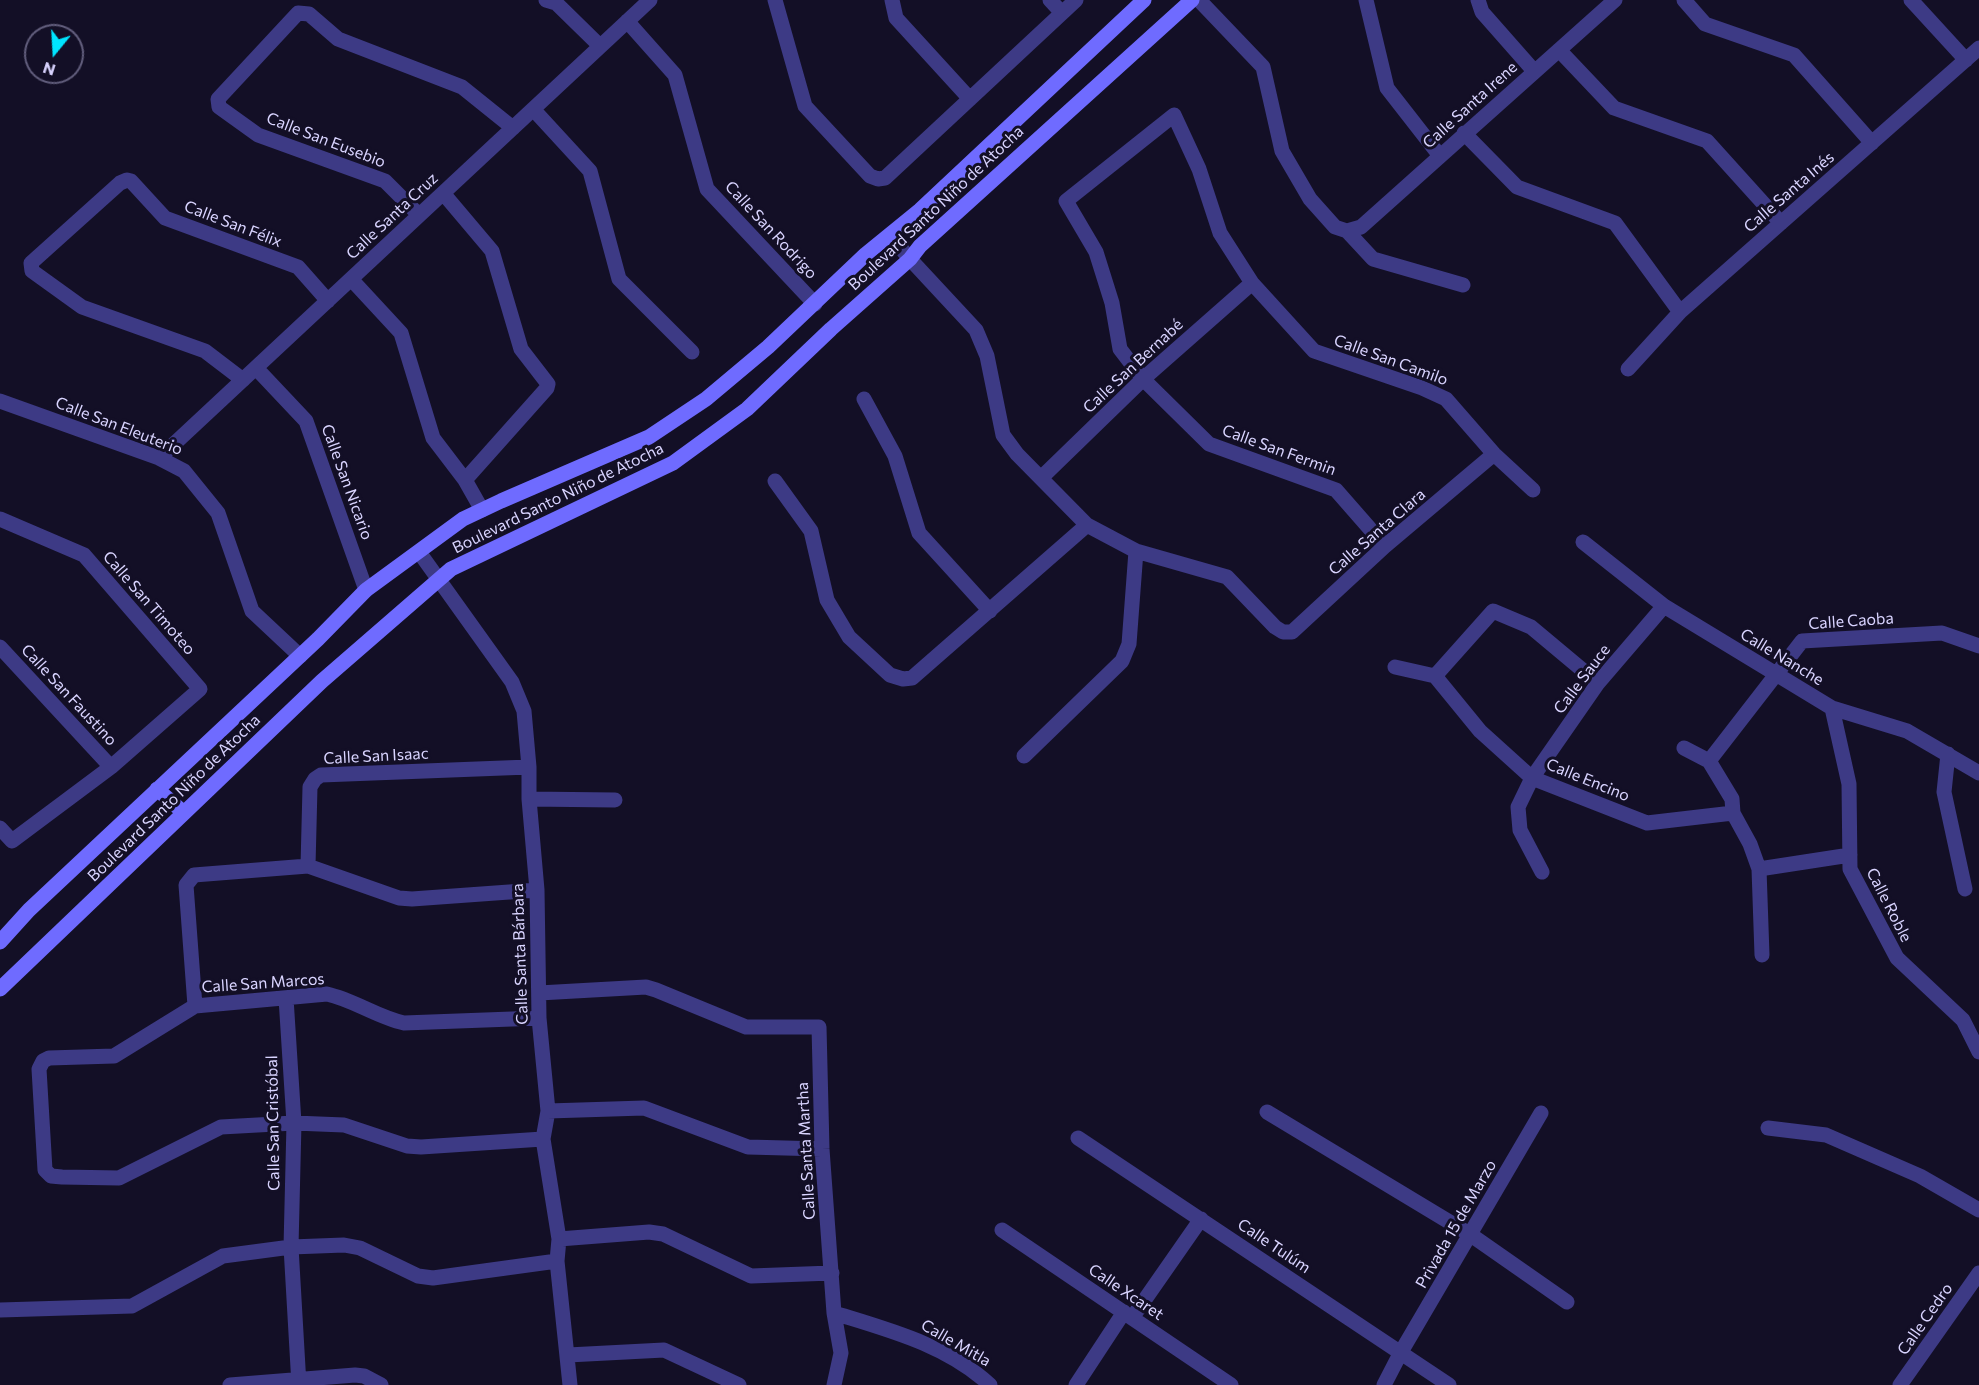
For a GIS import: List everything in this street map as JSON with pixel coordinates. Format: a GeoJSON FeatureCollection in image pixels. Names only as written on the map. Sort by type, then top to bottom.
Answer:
{"type":"FeatureCollection","features":[{"type":"Feature","properties":{"kind":"street"},"geometry":{"type":"LineString","coordinates":[[546,0],[556,3],[600,46]]}},
{"type":"Feature","properties":{"kind":"street","name":"Calle Santa Cruz"},"geometry":{"type":"LineString","coordinates":[[159,458],[650,0]]}},
{"type":"Feature","properties":{"kind":"street"},"geometry":{"type":"LineString","coordinates":[[775,0],[805,106],[870,176],[878,179],[885,178],[1076,0]]}},
{"type":"Feature","properties":{"kind":"street"},"geometry":{"type":"LineString","coordinates":[[892,0],[896,18],[970,99]]}},
{"type":"Feature","properties":{"kind":"street"},"geometry":{"type":"LineString","coordinates":[[1050,0],[1062,13]]}},
{"type":"Feature","properties":{"kind":"street","name":"Boulevard Santo Niño de Atocha"},"geometry":{"type":"LineString","coordinates":[[0,942],[29,910],[300,656],[366,590],[463,519],[649,437],[706,399],[768,347],[866,254],[920,210],[1144,0]]}},
{"type":"Feature","properties":{"kind":"street","name":"Boulevard Santo Niño de Atocha"},"geometry":{"type":"LineString","coordinates":[[0,989],[322,681],[438,580],[452,569],[673,463],[747,409],[831,329],[910,259],[920,246],[1192,0]]}},
{"type":"Feature","properties":{"kind":"street"},"geometry":{"type":"LineString","coordinates":[[1199,0],[1263,67],[1282,151],[1311,199],[1335,227],[1347,231],[1372,259],[1463,285]]}},
{"type":"Feature","properties":{"kind":"street"},"geometry":{"type":"LineString","coordinates":[[1366,0],[1387,88],[1440,156]]}},
{"type":"Feature","properties":{"kind":"street"},"geometry":{"type":"LineString","coordinates":[[1478,0],[1482,12],[1534,71]]}},
{"type":"Feature","properties":{"kind":"street","name":"Calle Santa Irene"},"geometry":{"type":"LineString","coordinates":[[1347,231],[1361,227],[1615,0]]}},
{"type":"Feature","properties":{"kind":"street"},"geometry":{"type":"LineString","coordinates":[[1684,0],[1705,24],[1794,55],[1872,142]]}},
{"type":"Feature","properties":{"kind":"street"},"geometry":{"type":"LineString","coordinates":[[1911,0],[1966,60]]}},
{"type":"Feature","properties":{"kind":"street","name":"Calle San Eusebio"},"geometry":{"type":"LineString","coordinates":[[419,215],[385,181],[258,135],[219,107],[218,99],[298,13],[304,12],[338,39],[462,87],[513,128]]}},
{"type":"Feature","properties":{"kind":"street","name":"Calle San Rodrigo"},"geometry":{"type":"LineString","coordinates":[[627,21],[675,75],[707,189],[815,303]]}},
{"type":"Feature","properties":{"kind":"street","name":"Calle Santa Inés"},"geometry":{"type":"LineString","coordinates":[[1628,369],[1680,312],[1979,48]]}},
{"type":"Feature","properties":{"kind":"street"},"geometry":{"type":"LineString","coordinates":[[1559,50],[1614,108],[1707,141],[1780,224]]}},
{"type":"Feature","properties":{"kind":"street"},"geometry":{"type":"LineString","coordinates":[[532,109],[590,171],[619,279],[692,352]]}},
{"type":"Feature","properties":{"kind":"street","name":"Calle San Camilo"},"geometry":{"type":"LineString","coordinates":[[1066,201],[1174,115],[1199,169],[1220,233],[1252,283],[1314,351],[1422,388],[1446,399],[1494,454],[1533,490]]}},
{"type":"Feature","properties":{"kind":"street"},"geometry":{"type":"LineString","coordinates":[[1464,133],[1517,188],[1615,223],[1680,312]]}},
{"type":"Feature","properties":{"kind":"street","name":"Calle San Félix"},"geometry":{"type":"LineString","coordinates":[[243,380],[205,351],[82,307],[32,271],[31,263],[120,183],[127,180],[131,181],[165,218],[298,267],[328,301]]}},
{"type":"Feature","properties":{"kind":"street"},"geometry":{"type":"LineString","coordinates":[[443,193],[492,251],[521,349],[548,384],[547,388],[465,480]]}},
{"type":"Feature","properties":{"kind":"street","name":"Calle San Fermin"},"geometry":{"type":"LineString","coordinates":[[1066,201],[1096,252],[1112,303],[1120,349],[1143,380],[1209,444],[1336,490],[1386,546]]}},
{"type":"Feature","properties":{"kind":"street"},"geometry":{"type":"LineString","coordinates":[[890,235],[976,330],[987,356],[1003,435],[1017,454],[1087,525],[1136,551],[1129,644],[1122,662],[1024,756]]}},
{"type":"Feature","properties":{"kind":"street"},"geometry":{"type":"LineString","coordinates":[[351,279],[401,333],[433,438],[465,480],[482,510]]}},
{"type":"Feature","properties":{"kind":"street","name":"Calle San Bernabé"},"geometry":{"type":"LineString","coordinates":[[1041,478],[1143,380],[1252,283]]}},
{"type":"Feature","properties":{"kind":"street","name":"Calle San Nicario"},"geometry":{"type":"LineString","coordinates":[[256,368],[306,421],[366,590]]}},
{"type":"Feature","properties":{"kind":"street"},"geometry":{"type":"LineString","coordinates":[[864,399],[895,456],[919,533],[990,611]]}},
{"type":"Feature","properties":{"kind":"street","name":"Calle San Eleuterio"},"geometry":{"type":"LineString","coordinates":[[0,401],[159,458],[184,471],[218,513],[252,611],[300,656]]}},
{"type":"Feature","properties":{"kind":"street","name":"Calle Santa Clara"},"geometry":{"type":"LineString","coordinates":[[1136,551],[1227,577],[1275,627],[1283,632],[1292,632],[1386,546],[1494,454]]}},
{"type":"Feature","properties":{"kind":"street"},"geometry":{"type":"LineString","coordinates":[[775,481],[811,531],[827,600],[849,637],[890,675],[903,680],[912,678],[1087,525]]}},
{"type":"Feature","properties":{"kind":"street","name":"Calle San Timoteo"},"geometry":{"type":"LineString","coordinates":[[0,519],[84,555],[200,689],[111,767]]}},
{"type":"Feature","properties":{"kind":"street","name":"Calle Nanche"},"geometry":{"type":"LineString","coordinates":[[1583,542],[1664,606],[1832,708],[1907,731],[1979,773]]}},
{"type":"Feature","properties":{"kind":"street","name":"Calle Santa Bárbara"},"geometry":{"type":"LineString","coordinates":[[419,552],[512,682],[524,711],[537,890],[539,1018],[548,1112],[543,1139],[559,1239],[557,1261],[570,1385]]}},
{"type":"Feature","properties":{"kind":"street","name":"Calle Sauce"},"geometry":{"type":"LineString","coordinates":[[1542,873],[1520,830],[1518,807],[1532,778],[1598,683],[1664,606]]}},
{"type":"Feature","properties":{"kind":"street"},"geometry":{"type":"LineString","coordinates":[[1395,668],[1435,676],[1493,611],[1531,627],[1598,683]]}},
{"type":"Feature","properties":{"kind":"street","name":"Calle Caoba"},"geometry":{"type":"LineString","coordinates":[[1709,761],[1802,641],[1942,633],[1979,646]]}},
{"type":"Feature","properties":{"kind":"street","name":"Calle San Faustino"},"geometry":{"type":"LineString","coordinates":[[0,647],[111,767]]}},
{"type":"Feature","properties":{"kind":"street","name":"Calle Encino"},"geometry":{"type":"LineString","coordinates":[[1435,676],[1480,731],[1532,778],[1647,823],[1733,813]]}},
{"type":"Feature","properties":{"kind":"street","name":"Calle Roble"},"geometry":{"type":"LineString","coordinates":[[1832,708],[1849,784],[1850,869],[1897,958],[1963,1020],[1979,1052]]}},
{"type":"Feature","properties":{"kind":"street"},"geometry":{"type":"LineString","coordinates":[[1684,748],[1709,761],[1732,799],[1733,813],[1750,844],[1758,869],[1762,955]]}},
{"type":"Feature","properties":{"kind":"street"},"geometry":{"type":"LineString","coordinates":[[1948,754],[1944,792],[1965,890]]}},
{"type":"Feature","properties":{"kind":"street"},"geometry":{"type":"LineString","coordinates":[[0,828],[12,841],[111,767]]}},
{"type":"Feature","properties":{"kind":"street","name":"Calle San Isaac"},"geometry":{"type":"LineString","coordinates":[[308,866],[310,787],[315,778],[321,775],[529,767]]}},
{"type":"Feature","properties":{"kind":"street"},"geometry":{"type":"LineString","coordinates":[[158,789],[184,813]]}},
{"type":"Feature","properties":{"kind":"street"},"geometry":{"type":"LineString","coordinates":[[529,799],[615,800]]}},
{"type":"Feature","properties":{"kind":"street"},"geometry":{"type":"LineString","coordinates":[[1758,869],[1850,855]]}},
{"type":"Feature","properties":{"kind":"street"},"geometry":{"type":"LineString","coordinates":[[195,1006],[186,885],[194,875],[308,866],[399,898],[412,899],[537,890]]}},
{"type":"Feature","properties":{"kind":"street","name":"Calle Santa Martha"},"geometry":{"type":"LineString","coordinates":[[539,993],[646,987],[746,1028],[819,1027],[822,1149],[834,1313],[841,1353],[834,1385]]}},
{"type":"Feature","properties":{"kind":"street","name":"Calle San Marcos"},"geometry":{"type":"LineString","coordinates":[[294,1123],[221,1127],[119,1178],[51,1176],[45,1170],[39,1069],[43,1061],[49,1058],[114,1056],[195,1006],[327,994],[339,997],[388,1020],[404,1023],[539,1018]]}},
{"type":"Feature","properties":{"kind":"street","name":"Calle San Cristóbal"},"geometry":{"type":"LineString","coordinates":[[286,998],[294,1123],[291,1247],[299,1382]]}},
{"type":"Feature","properties":{"kind":"street"},"geometry":{"type":"LineString","coordinates":[[548,1112],[644,1108],[748,1148],[822,1149]]}},
{"type":"Feature","properties":{"kind":"street"},"geometry":{"type":"LineString","coordinates":[[1267,1112],[1471,1235],[1568,1302]]}},
{"type":"Feature","properties":{"kind":"street","name":"Privada 15 de Marzo"},"geometry":{"type":"LineString","coordinates":[[1384,1385],[1541,1113]]}},
{"type":"Feature","properties":{"kind":"street"},"geometry":{"type":"LineString","coordinates":[[294,1123],[344,1125],[407,1146],[421,1148],[543,1139]]}},
{"type":"Feature","properties":{"kind":"street"},"geometry":{"type":"LineString","coordinates":[[1768,1128],[1826,1135],[1920,1176],[1979,1210]]}},
{"type":"Feature","properties":{"kind":"street","name":"Calle Tulúm"},"geometry":{"type":"LineString","coordinates":[[1078,1138],[1449,1385]]}},
{"type":"Feature","properties":{"kind":"street"},"geometry":{"type":"LineString","coordinates":[[1076,1385],[1200,1220]]}},
{"type":"Feature","properties":{"kind":"street","name":"Calle Xcaret"},"geometry":{"type":"LineString","coordinates":[[1002,1230],[1231,1385]]}},
{"type":"Feature","properties":{"kind":"street"},"geometry":{"type":"LineString","coordinates":[[559,1239],[649,1232],[663,1234],[751,1276],[832,1273]]}},
{"type":"Feature","properties":{"kind":"street"},"geometry":{"type":"LineString","coordinates":[[0,1310],[132,1306],[223,1256],[291,1247],[344,1245],[360,1248],[418,1276],[433,1278],[557,1261]]}},
{"type":"Feature","properties":{"kind":"street","name":"Calle Cedro"},"geometry":{"type":"LineString","coordinates":[[1900,1385],[1979,1274]]}},
{"type":"Feature","properties":{"kind":"street","name":"Calle Mitla"},"geometry":{"type":"LineString","coordinates":[[834,1313],[916,1338],[977,1373],[990,1385]]}},
{"type":"Feature","properties":{"kind":"street"},"geometry":{"type":"LineString","coordinates":[[568,1355],[664,1350],[739,1385]]}},
{"type":"Feature","properties":{"kind":"street"},"geometry":{"type":"LineString","coordinates":[[230,1385],[299,1382],[355,1375],[364,1376],[381,1385]]}}]}
